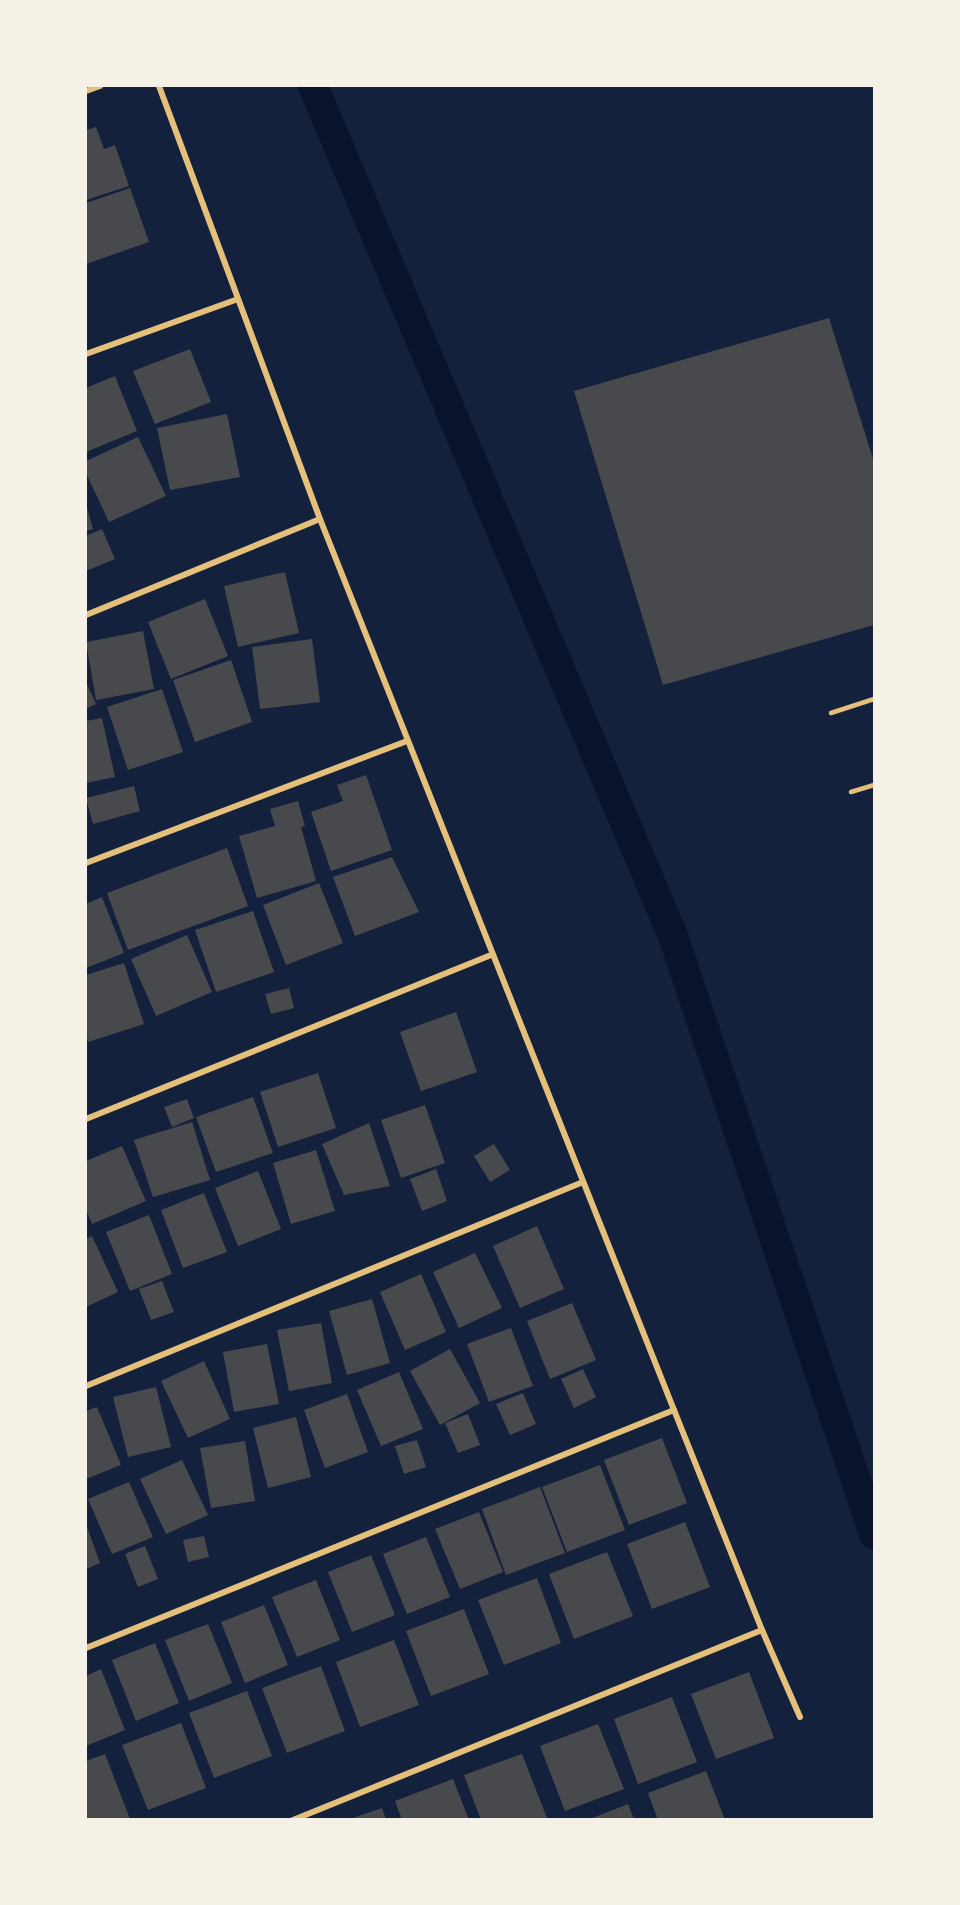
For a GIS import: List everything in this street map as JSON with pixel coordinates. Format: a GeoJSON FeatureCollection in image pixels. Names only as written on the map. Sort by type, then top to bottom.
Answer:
{"type":"FeatureCollection","features":[{"type":"Feature","properties":{"kind":"street"},"geometry":{"type":"LineString","coordinates":[[86,91],[100,86]]}},
{"type":"Feature","properties":{"kind":"street"},"geometry":{"type":"LineString","coordinates":[[159,86],[320,519],[491,955],[762,1630],[800,1717]]}},
{"type":"Feature","properties":{"kind":"street"},"geometry":{"type":"LineString","coordinates":[[86,354],[238,299]]}},
{"type":"Feature","properties":{"kind":"street"},"geometry":{"type":"LineString","coordinates":[[86,615],[320,519]]}},
{"type":"Feature","properties":{"kind":"street"},"geometry":{"type":"LineString","coordinates":[[86,863],[407,741]]}},
{"type":"Feature","properties":{"kind":"street"},"geometry":{"type":"LineString","coordinates":[[86,1119],[491,955]]}},
{"type":"Feature","properties":{"kind":"street"},"geometry":{"type":"LineString","coordinates":[[86,1386],[583,1182]]}},
{"type":"Feature","properties":{"kind":"street"},"geometry":{"type":"LineString","coordinates":[[86,1648],[674,1410]]}},
{"type":"Feature","properties":{"kind":"street"},"geometry":{"type":"LineString","coordinates":[[293,1820],[762,1630]]}},
{"type":"Feature","properties":{"kind":"lane"},"geometry":{"type":"LineString","coordinates":[[831,713],[874,699]]}},
{"type":"Feature","properties":{"kind":"lane"},"geometry":{"type":"LineString","coordinates":[[850,792],[874,785]]}},
{"type":"Feature","properties":{"kind":"building"},"geometry":{"type":"Polygon","coordinates":[[[96,127],[104,149],[115,145],[129,186],[86,200],[86,130],[96,127]]]}},
{"type":"Feature","properties":{"kind":"building"},"geometry":{"type":"Polygon","coordinates":[[[130,188],[149,242],[86,264],[86,203],[130,188]]]}},
{"type":"Feature","properties":{"kind":"building"},"geometry":{"type":"Polygon","coordinates":[[[829,318],[874,462],[874,625],[663,685],[574,391],[829,318]]]}},
{"type":"Feature","properties":{"kind":"building"},"geometry":{"type":"Polygon","coordinates":[[[190,349],[211,402],[155,424],[133,371],[190,349]]]}},
{"type":"Feature","properties":{"kind":"building"},"geometry":{"type":"Polygon","coordinates":[[[115,376],[137,431],[86,452],[86,388],[115,376]]]}},
{"type":"Feature","properties":{"kind":"building"},"geometry":{"type":"Polygon","coordinates":[[[227,414],[240,477],[170,490],[157,428],[227,414]]]}},
{"type":"Feature","properties":{"kind":"building"},"geometry":{"type":"Polygon","coordinates":[[[138,437],[166,496],[109,522],[86,473],[86,461],[138,437]]]}},
{"type":"Feature","properties":{"kind":"building"},"geometry":{"type":"Polygon","coordinates":[[[86,504],[93,529],[86,531],[86,504]]]}},
{"type":"Feature","properties":{"kind":"building"},"geometry":{"type":"Polygon","coordinates":[[[102,529],[115,559],[86,571],[86,536],[102,529]]]}},
{"type":"Feature","properties":{"kind":"building"},"geometry":{"type":"Polygon","coordinates":[[[285,572],[299,633],[238,647],[224,586],[285,572]]]}},
{"type":"Feature","properties":{"kind":"building"},"geometry":{"type":"Polygon","coordinates":[[[205,599],[228,656],[171,679],[148,622],[205,599]]]}},
{"type":"Feature","properties":{"kind":"building"},"geometry":{"type":"Polygon","coordinates":[[[143,631],[154,689],[96,700],[86,642],[143,631]]]}},
{"type":"Feature","properties":{"kind":"building"},"geometry":{"type":"Polygon","coordinates":[[[312,639],[320,702],[260,709],[252,647],[312,639]]]}},
{"type":"Feature","properties":{"kind":"building"},"geometry":{"type":"Polygon","coordinates":[[[231,660],[252,722],[195,742],[173,680],[231,660]]]}},
{"type":"Feature","properties":{"kind":"building"},"geometry":{"type":"Polygon","coordinates":[[[86,682],[96,704],[86,709],[86,682]]]}},
{"type":"Feature","properties":{"kind":"building"},"geometry":{"type":"Polygon","coordinates":[[[162,689],[183,752],[128,770],[107,707],[162,689]]]}},
{"type":"Feature","properties":{"kind":"building"},"geometry":{"type":"Polygon","coordinates":[[[102,718],[115,777],[86,783],[86,721],[102,718]]]}},
{"type":"Feature","properties":{"kind":"building"},"geometry":{"type":"Polygon","coordinates":[[[366,775],[392,850],[331,871],[311,812],[343,801],[337,785],[366,775]]]}},
{"type":"Feature","properties":{"kind":"building"},"geometry":{"type":"Polygon","coordinates":[[[134,786],[140,811],[93,824],[86,798],[134,786]]]}},
{"type":"Feature","properties":{"kind":"building"},"geometry":{"type":"Polygon","coordinates":[[[298,801],[305,826],[301,827],[316,881],[257,898],[239,836],[275,826],[270,809],[298,801]]]}},
{"type":"Feature","properties":{"kind":"building"},"geometry":{"type":"Polygon","coordinates":[[[227,848],[248,906],[128,950],[107,893],[227,848]]]}},
{"type":"Feature","properties":{"kind":"building"},"geometry":{"type":"Polygon","coordinates":[[[392,857],[419,912],[355,936],[333,877],[392,857]]]}},
{"type":"Feature","properties":{"kind":"building"},"geometry":{"type":"Polygon","coordinates":[[[319,883],[343,943],[286,965],[263,905],[319,883]]]}},
{"type":"Feature","properties":{"kind":"building"},"geometry":{"type":"Polygon","coordinates":[[[102,897],[124,953],[86,968],[86,904],[102,897]]]}},
{"type":"Feature","properties":{"kind":"building"},"geometry":{"type":"Polygon","coordinates":[[[253,911],[274,972],[216,992],[195,930],[253,911]]]}},
{"type":"Feature","properties":{"kind":"building"},"geometry":{"type":"Polygon","coordinates":[[[187,935],[212,992],[156,1016],[131,959],[187,935]]]}},
{"type":"Feature","properties":{"kind":"building"},"geometry":{"type":"Polygon","coordinates":[[[124,963],[144,1024],[88,1042],[86,975],[124,963]]]}},
{"type":"Feature","properties":{"kind":"building"},"geometry":{"type":"Polygon","coordinates":[[[289,988],[294,1008],[271,1014],[265,994],[289,988]]]}},
{"type":"Feature","properties":{"kind":"building"},"geometry":{"type":"Polygon","coordinates":[[[456,1012],[477,1072],[421,1091],[400,1032],[456,1012]]]}},
{"type":"Feature","properties":{"kind":"building"},"geometry":{"type":"Polygon","coordinates":[[[318,1073],[336,1128],[278,1147],[260,1092],[318,1073]]]}},
{"type":"Feature","properties":{"kind":"building"},"geometry":{"type":"Polygon","coordinates":[[[253,1097],[273,1153],[216,1172],[196,1117],[253,1097]]]}},
{"type":"Feature","properties":{"kind":"building"},"geometry":{"type":"Polygon","coordinates":[[[187,1099],[194,1118],[172,1127],[164,1107],[187,1099]]]}},
{"type":"Feature","properties":{"kind":"building"},"geometry":{"type":"Polygon","coordinates":[[[425,1105],[445,1163],[401,1178],[381,1120],[425,1105]]]}},
{"type":"Feature","properties":{"kind":"building"},"geometry":{"type":"Polygon","coordinates":[[[192,1122],[210,1180],[153,1197],[134,1140],[192,1122]]]}},
{"type":"Feature","properties":{"kind":"building"},"geometry":{"type":"Polygon","coordinates":[[[369,1123],[390,1186],[344,1195],[322,1144],[369,1123]]]}},
{"type":"Feature","properties":{"kind":"building"},"geometry":{"type":"Polygon","coordinates":[[[494,1144],[510,1170],[490,1182],[474,1156],[494,1144]]]}},
{"type":"Feature","properties":{"kind":"building"},"geometry":{"type":"Polygon","coordinates":[[[122,1146],[146,1201],[92,1224],[86,1210],[86,1161],[122,1146]]]}},
{"type":"Feature","properties":{"kind":"building"},"geometry":{"type":"Polygon","coordinates":[[[316,1150],[335,1211],[291,1224],[273,1163],[316,1150]]]}},
{"type":"Feature","properties":{"kind":"building"},"geometry":{"type":"Polygon","coordinates":[[[436,1169],[447,1201],[422,1211],[410,1179],[436,1169]]]}},
{"type":"Feature","properties":{"kind":"building"},"geometry":{"type":"Polygon","coordinates":[[[258,1171],[281,1229],[238,1246],[215,1188],[258,1171]]]}},
{"type":"Feature","properties":{"kind":"building"},"geometry":{"type":"Polygon","coordinates":[[[204,1193],[227,1252],[183,1268],[161,1210],[204,1193]]]}},
{"type":"Feature","properties":{"kind":"building"},"geometry":{"type":"Polygon","coordinates":[[[149,1215],[172,1274],[130,1291],[106,1232],[149,1215]]]}},
{"type":"Feature","properties":{"kind":"building"},"geometry":{"type":"Polygon","coordinates":[[[537,1226],[564,1289],[520,1308],[493,1246],[537,1226]]]}},
{"type":"Feature","properties":{"kind":"building"},"geometry":{"type":"Polygon","coordinates":[[[92,1236],[118,1292],[86,1307],[86,1239],[92,1236]]]}},
{"type":"Feature","properties":{"kind":"building"},"geometry":{"type":"Polygon","coordinates":[[[475,1253],[502,1308],[459,1328],[433,1272],[475,1253]]]}},
{"type":"Feature","properties":{"kind":"building"},"geometry":{"type":"Polygon","coordinates":[[[421,1274],[446,1332],[405,1350],[380,1292],[421,1274]]]}},
{"type":"Feature","properties":{"kind":"building"},"geometry":{"type":"Polygon","coordinates":[[[162,1281],[174,1312],[151,1320],[139,1289],[162,1281]]]}},
{"type":"Feature","properties":{"kind":"building"},"geometry":{"type":"Polygon","coordinates":[[[372,1299],[390,1363],[347,1375],[329,1311],[372,1299]]]}},
{"type":"Feature","properties":{"kind":"building"},"geometry":{"type":"Polygon","coordinates":[[[572,1303],[596,1360],[550,1379],[527,1321],[572,1303]]]}},
{"type":"Feature","properties":{"kind":"building"},"geometry":{"type":"Polygon","coordinates":[[[321,1323],[332,1383],[289,1391],[277,1330],[321,1323]]]}},
{"type":"Feature","properties":{"kind":"building"},"geometry":{"type":"Polygon","coordinates":[[[511,1328],[533,1386],[489,1402],[467,1344],[511,1328]]]}},
{"type":"Feature","properties":{"kind":"building"},"geometry":{"type":"Polygon","coordinates":[[[267,1344],[279,1404],[234,1412],[223,1352],[267,1344]]]}},
{"type":"Feature","properties":{"kind":"building"},"geometry":{"type":"Polygon","coordinates":[[[450,1349],[480,1403],[440,1425],[410,1371],[450,1349]]]}},
{"type":"Feature","properties":{"kind":"building"},"geometry":{"type":"Polygon","coordinates":[[[204,1361],[230,1419],[188,1438],[161,1381],[204,1361]]]}},
{"type":"Feature","properties":{"kind":"building"},"geometry":{"type":"Polygon","coordinates":[[[583,1369],[596,1397],[574,1408],[561,1379],[583,1369]]]}},
{"type":"Feature","properties":{"kind":"building"},"geometry":{"type":"Polygon","coordinates":[[[399,1372],[423,1429],[381,1446],[357,1390],[399,1372]]]}},
{"type":"Feature","properties":{"kind":"building"},"geometry":{"type":"Polygon","coordinates":[[[156,1387],[171,1447],[128,1457],[113,1397],[156,1387]]]}},
{"type":"Feature","properties":{"kind":"building"},"geometry":{"type":"Polygon","coordinates":[[[523,1393],[536,1424],[510,1435],[496,1404],[523,1393]]]}},
{"type":"Feature","properties":{"kind":"building"},"geometry":{"type":"Polygon","coordinates":[[[347,1394],[368,1452],[325,1468],[304,1410],[347,1394]]]}},
{"type":"Feature","properties":{"kind":"building"},"geometry":{"type":"Polygon","coordinates":[[[97,1407],[121,1465],[86,1479],[86,1411],[97,1407]]]}},
{"type":"Feature","properties":{"kind":"building"},"geometry":{"type":"Polygon","coordinates":[[[468,1414],[480,1445],[458,1453],[445,1423],[468,1414]]]}},
{"type":"Feature","properties":{"kind":"building"},"geometry":{"type":"Polygon","coordinates":[[[296,1417],[311,1477],[268,1488],[253,1428],[296,1417]]]}},
{"type":"Feature","properties":{"kind":"building"},"geometry":{"type":"Polygon","coordinates":[[[662,1438],[687,1503],[629,1525],[604,1460],[662,1438]]]}},
{"type":"Feature","properties":{"kind":"building"},"geometry":{"type":"Polygon","coordinates":[[[417,1440],[426,1467],[404,1474],[395,1446],[417,1440]]]}},
{"type":"Feature","properties":{"kind":"building"},"geometry":{"type":"Polygon","coordinates":[[[245,1441],[255,1501],[211,1508],[200,1448],[245,1441]]]}},
{"type":"Feature","properties":{"kind":"building"},"geometry":{"type":"Polygon","coordinates":[[[182,1460],[208,1515],[166,1534],[140,1479],[182,1460]]]}},
{"type":"Feature","properties":{"kind":"building"},"geometry":{"type":"Polygon","coordinates":[[[600,1465],[625,1530],[567,1552],[542,1487],[600,1465]]]}},
{"type":"Feature","properties":{"kind":"building"},"geometry":{"type":"Polygon","coordinates":[[[129,1482],[153,1537],[112,1554],[88,1499],[129,1482]]]}},
{"type":"Feature","properties":{"kind":"building"},"geometry":{"type":"Polygon","coordinates":[[[540,1487],[565,1553],[506,1575],[482,1509],[540,1487]]]}},
{"type":"Feature","properties":{"kind":"building"},"geometry":{"type":"Polygon","coordinates":[[[479,1512],[503,1572],[460,1589],[435,1529],[479,1512]]]}},
{"type":"Feature","properties":{"kind":"building"},"geometry":{"type":"Polygon","coordinates":[[[685,1522],[710,1587],[652,1609],[627,1544],[685,1522]]]}},
{"type":"Feature","properties":{"kind":"building"},"geometry":{"type":"Polygon","coordinates":[[[86,1524],[100,1563],[86,1569],[86,1524]]]}},
{"type":"Feature","properties":{"kind":"building"},"geometry":{"type":"Polygon","coordinates":[[[204,1536],[209,1557],[188,1562],[183,1540],[204,1536]]]}},
{"type":"Feature","properties":{"kind":"building"},"geometry":{"type":"Polygon","coordinates":[[[426,1537],[450,1597],[407,1614],[383,1554],[426,1537]]]}},
{"type":"Feature","properties":{"kind":"building"},"geometry":{"type":"Polygon","coordinates":[[[145,1546],[158,1579],[138,1587],[125,1554],[145,1546]]]}},
{"type":"Feature","properties":{"kind":"building"},"geometry":{"type":"Polygon","coordinates":[[[607,1552],[633,1616],[574,1639],[549,1574],[607,1552]]]}},
{"type":"Feature","properties":{"kind":"building"},"geometry":{"type":"Polygon","coordinates":[[[371,1555],[395,1615],[352,1632],[328,1572],[371,1555]]]}},
{"type":"Feature","properties":{"kind":"building"},"geometry":{"type":"Polygon","coordinates":[[[537,1578],[561,1643],[504,1665],[478,1600],[537,1578]]]}},
{"type":"Feature","properties":{"kind":"building"},"geometry":{"type":"Polygon","coordinates":[[[316,1580],[340,1640],[297,1657],[272,1597],[316,1580]]]}},
{"type":"Feature","properties":{"kind":"building"},"geometry":{"type":"Polygon","coordinates":[[[264,1605],[288,1665],[245,1683],[221,1622],[264,1605]]]}},
{"type":"Feature","properties":{"kind":"building"},"geometry":{"type":"Polygon","coordinates":[[[464,1609],[489,1674],[431,1696],[406,1631],[464,1609]]]}},
{"type":"Feature","properties":{"kind":"building"},"geometry":{"type":"Polygon","coordinates":[[[208,1624],[232,1683],[189,1701],[165,1640],[208,1624]]]}},
{"type":"Feature","properties":{"kind":"building"},"geometry":{"type":"Polygon","coordinates":[[[394,1640],[419,1705],[360,1727],[336,1662],[394,1640]]]}},
{"type":"Feature","properties":{"kind":"building"},"geometry":{"type":"Polygon","coordinates":[[[155,1643],[179,1703],[136,1721],[112,1660],[155,1643]]]}},
{"type":"Feature","properties":{"kind":"building"},"geometry":{"type":"Polygon","coordinates":[[[321,1666],[345,1731],[287,1753],[262,1688],[321,1666]]]}},
{"type":"Feature","properties":{"kind":"building"},"geometry":{"type":"Polygon","coordinates":[[[101,1669],[125,1730],[86,1746],[86,1676],[101,1669]]]}},
{"type":"Feature","properties":{"kind":"building"},"geometry":{"type":"Polygon","coordinates":[[[749,1672],[774,1738],[716,1759],[691,1694],[749,1672]]]}},
{"type":"Feature","properties":{"kind":"building"},"geometry":{"type":"Polygon","coordinates":[[[247,1691],[272,1756],[214,1778],[189,1713],[247,1691]]]}},
{"type":"Feature","properties":{"kind":"building"},"geometry":{"type":"Polygon","coordinates":[[[672,1697],[697,1762],[638,1784],[614,1719],[672,1697]]]}},
{"type":"Feature","properties":{"kind":"building"},"geometry":{"type":"Polygon","coordinates":[[[181,1723],[206,1788],[148,1810],[122,1745],[181,1723]]]}},
{"type":"Feature","properties":{"kind":"building"},"geometry":{"type":"Polygon","coordinates":[[[598,1724],[624,1789],[565,1811],[540,1746],[598,1724]]]}},
{"type":"Feature","properties":{"kind":"building"},"geometry":{"type":"Polygon","coordinates":[[[105,1754],[130,1819],[128,1820],[86,1820],[86,1761],[105,1754]]]}},
{"type":"Feature","properties":{"kind":"building"},"geometry":{"type":"Polygon","coordinates":[[[522,1754],[547,1818],[481,1820],[464,1775],[522,1754]]]}},
{"type":"Feature","properties":{"kind":"building"},"geometry":{"type":"Polygon","coordinates":[[[706,1771],[725,1820],[658,1820],[648,1793],[706,1771]]]}},
{"type":"Feature","properties":{"kind":"building"},"geometry":{"type":"Polygon","coordinates":[[[453,1779],[469,1820],[402,1820],[395,1801],[453,1779]]]}},
{"type":"Feature","properties":{"kind":"building"},"geometry":{"type":"Polygon","coordinates":[[[628,1804],[634,1820],[590,1820],[590,1819],[628,1804]]]}},
{"type":"Feature","properties":{"kind":"building"},"geometry":{"type":"Polygon","coordinates":[[[382,1808],[386,1820],[350,1820],[350,1819],[382,1808]]]}},
{"type":"Feature","properties":{"kind":"waterway"},"geometry":{"type":"LineString","coordinates":[[313,86],[673,936],[874,1534]]}}]}
